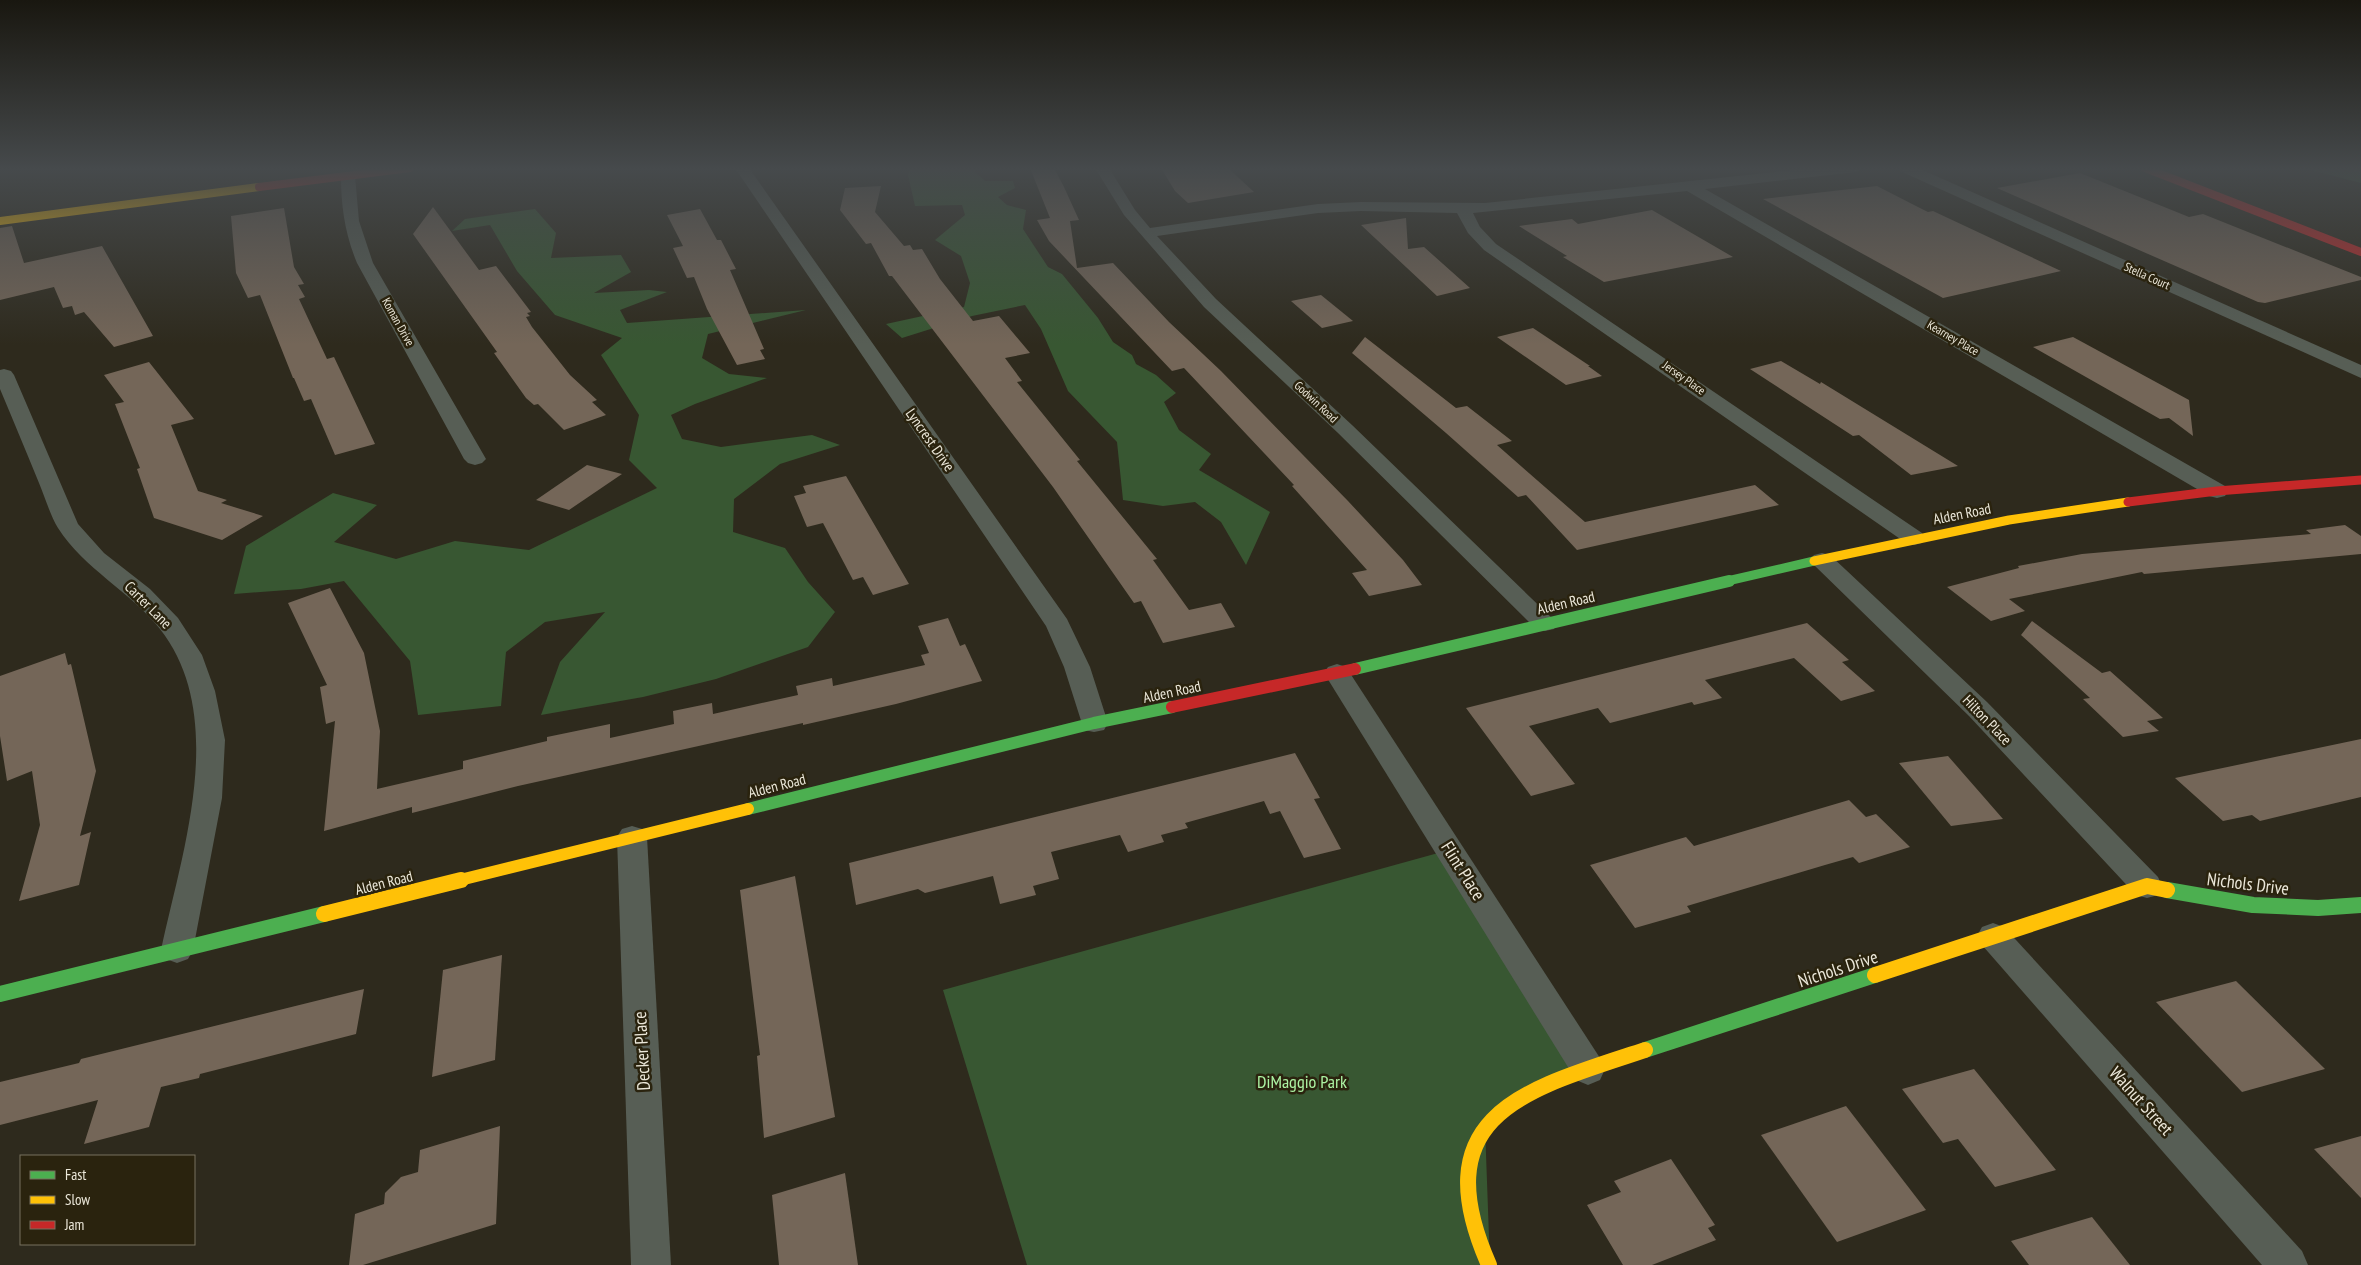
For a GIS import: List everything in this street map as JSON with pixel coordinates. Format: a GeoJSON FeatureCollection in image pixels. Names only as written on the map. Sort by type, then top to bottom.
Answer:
{"type":"FeatureCollection","features":[{"type":"Feature","properties":{"kind":"street","name":"Koman Drive"},"geometry":{"type":"LineString","coordinates":[[352,227],[358,247],[475,459]]}},
{"type":"Feature","properties":{"kind":"street","name":"Lyncrest Drive"},"geometry":{"type":"LineString","coordinates":[[783,227],[1058,625],[1077,667],[1094,723]]}},
{"type":"Feature","properties":{"kind":"street","name":"Godwin Road"},"geometry":{"type":"LineString","coordinates":[[1141,227],[1210,302],[1345,429],[1545,623]]}},
{"type":"Feature","properties":{"kind":"street"},"geometry":{"type":"LineString","coordinates":[[1146,233],[1187,227]]}},
{"type":"Feature","properties":{"kind":"street","name":"Jersey Place"},"geometry":{"type":"LineString","coordinates":[[1471,227],[1490,247],[1914,538]]}},
{"type":"Feature","properties":{"kind":"street","name":"Kearney Place"},"geometry":{"type":"LineString","coordinates":[[1761,227],[2217,491]]}},
{"type":"Feature","properties":{"kind":"street","name":"Stella Court"},"geometry":{"type":"LineString","coordinates":[[2037,227],[2361,372]]}},
{"type":"Feature","properties":{"kind":"street"},"geometry":{"type":"LineString","coordinates":[[2297,227],[2361,252]]}},
{"type":"Feature","properties":{"kind":"street","name":"Carter Lane"},"geometry":{"type":"LineString","coordinates":[[4,375],[68,526],[96,558],[141,594],[169,624],[189,655],[202,691],[210,740],[208,798],[177,950]]}},
{"type":"Feature","properties":{"kind":"street","name":"Alden Road"},"geometry":{"type":"LineString","coordinates":[[0,994],[1094,723],[1337,672],[1914,538],[2015,518],[2107,504],[2217,491],[2361,480]]}},
{"type":"Feature","properties":{"kind":"street","name":"Hilton Place"},"geometry":{"type":"LineString","coordinates":[[1822,560],[1978,709],[2147,886]]}},
{"type":"Feature","properties":{"kind":"street","name":"Flint Place"},"geometry":{"type":"LineString","coordinates":[[1337,672],[1588,1069]]}},
{"type":"Feature","properties":{"kind":"street","name":"Decker Place"},"geometry":{"type":"LineString","coordinates":[[632,837],[651,1265]]}},
{"type":"Feature","properties":{"kind":"street","name":"Nichols Drive"},"geometry":{"type":"LineString","coordinates":[[1489,1265],[1476,1242],[1465,1200],[1469,1158],[1485,1126],[1512,1102],[1588,1069],[2147,886],[2252,905],[2318,908],[2361,904]]}},
{"type":"Feature","properties":{"kind":"street","name":"Walnut Street"},"geometry":{"type":"LineString","coordinates":[[1993,936],[2288,1265]]}},
{"type":"Feature","properties":{"kind":"green space"},"geometry":{"type":"Polygon","coordinates":[[[456,227],[477,227],[452,231],[456,227]]]}},
{"type":"Feature","properties":{"kind":"green space"},"geometry":{"type":"Polygon","coordinates":[[[491,227],[551,227],[556,233],[551,258],[621,255],[631,272],[594,293],[649,290],[667,292],[620,310],[627,323],[806,310],[708,334],[702,358],[729,374],[767,378],[695,404],[671,415],[682,439],[721,447],[812,435],[840,445],[780,464],[734,499],[733,532],[785,548],[808,582],[835,612],[808,647],[716,679],[643,697],[541,715],[560,662],[605,612],[545,622],[506,652],[501,706],[418,715],[410,661],[344,581],[301,589],[234,594],[246,546],[333,493],[377,505],[334,542],[396,559],[455,541],[529,550],[657,488],[629,460],[639,415],[601,355],[622,338],[555,315],[517,271],[491,227]]]}},
{"type":"Feature","properties":{"kind":"green space"},"geometry":{"type":"Polygon","coordinates":[[[951,227],[1023,227],[1048,267],[1062,274],[1098,318],[1113,342],[1132,355],[1136,364],[1156,375],[1176,393],[1164,402],[1179,430],[1211,454],[1199,470],[1270,512],[1246,565],[1221,522],[1195,502],[1163,506],[1123,500],[1117,442],[1068,391],[1041,329],[1025,305],[972,316],[902,338],[886,324],[964,307],[970,283],[961,256],[935,240],[951,227]]]}},
{"type":"Feature","properties":{"kind":"green space","name":"DiMaggio Park"},"geometry":{"type":"Polygon","coordinates":[[[1449,850],[1588,1069],[1485,1126],[1490,1265],[1027,1265],[943,990],[1449,850]]]}},
{"type":"Feature","properties":{"kind":"building"},"geometry":{"type":"Polygon","coordinates":[[[12,227],[24,263],[102,246],[153,336],[114,347],[84,312],[75,315],[72,306],[63,308],[54,287],[0,300],[0,228],[12,227]]]}},
{"type":"Feature","properties":{"kind":"building"},"geometry":{"type":"Polygon","coordinates":[[[232,227],[287,227],[294,267],[304,284],[298,285],[305,297],[299,299],[327,359],[334,357],[375,444],[335,455],[311,399],[304,401],[293,378],[260,295],[248,298],[236,273],[232,227]]]}},
{"type":"Feature","properties":{"kind":"building"},"geometry":{"type":"Polygon","coordinates":[[[418,227],[448,227],[479,270],[496,266],[531,312],[527,313],[530,316],[526,317],[532,327],[570,375],[597,400],[592,402],[606,415],[564,430],[538,404],[534,405],[526,398],[494,353],[497,352],[413,234],[418,227]]]}},
{"type":"Feature","properties":{"kind":"building"},"geometry":{"type":"Polygon","coordinates":[[[673,227],[710,227],[717,240],[721,240],[736,269],[730,270],[764,349],[760,350],[765,359],[737,365],[707,309],[694,277],[687,278],[673,248],[683,246],[673,227]]]}},
{"type":"Feature","properties":{"kind":"building"},"geometry":{"type":"Polygon","coordinates":[[[853,227],[888,227],[904,246],[910,245],[913,250],[922,249],[940,279],[973,321],[999,316],[1030,353],[1005,358],[1022,381],[1017,382],[1080,460],[1077,461],[1157,559],[1153,560],[1189,610],[1221,603],[1235,627],[1163,643],[1141,601],[1134,603],[1053,487],[892,276],[889,276],[871,243],[866,244],[853,227]]]}},
{"type":"Feature","properties":{"kind":"building"},"geometry":{"type":"Polygon","coordinates":[[[1041,227],[1071,227],[1077,268],[1113,263],[1169,322],[1221,371],[1348,501],[1403,560],[1422,585],[1369,596],[1352,573],[1367,570],[1292,486],[1294,485],[1184,368],[1172,371],[1049,241],[1041,227]]]}},
{"type":"Feature","properties":{"kind":"building"},"geometry":{"type":"Polygon","coordinates":[[[1363,227],[1407,227],[1408,249],[1424,247],[1470,288],[1437,296],[1363,227]]]}},
{"type":"Feature","properties":{"kind":"building"},"geometry":{"type":"Polygon","coordinates":[[[1521,227],[1681,227],[1733,257],[1604,282],[1563,257],[1567,256],[1521,227]]]}},
{"type":"Feature","properties":{"kind":"building"},"geometry":{"type":"Polygon","coordinates":[[[1814,227],[1967,227],[2061,271],[1943,298],[1814,227]]]}},
{"type":"Feature","properties":{"kind":"building"},"geometry":{"type":"Polygon","coordinates":[[[2086,227],[2236,227],[2361,277],[2361,280],[2265,303],[2258,302],[2086,227]]]}},
{"type":"Feature","properties":{"kind":"building"},"geometry":{"type":"Polygon","coordinates":[[[1321,295],[1353,321],[1322,328],[1291,301],[1321,295]]]}},
{"type":"Feature","properties":{"kind":"building"},"geometry":{"type":"Polygon","coordinates":[[[1533,328],[1602,376],[1566,385],[1497,337],[1533,328]]]}},
{"type":"Feature","properties":{"kind":"building"},"geometry":{"type":"Polygon","coordinates":[[[1365,337],[1456,408],[1467,406],[1512,441],[1497,445],[1585,522],[1755,485],[1779,505],[1577,550],[1526,495],[1518,497],[1352,353],[1365,337]]]}},
{"type":"Feature","properties":{"kind":"building"},"geometry":{"type":"Polygon","coordinates":[[[2073,337],[2189,400],[2193,436],[2169,418],[2160,419],[2033,347],[2073,337]]]}},
{"type":"Feature","properties":{"kind":"building"},"geometry":{"type":"Polygon","coordinates":[[[1781,361],[1820,384],[1821,382],[1958,466],[1911,475],[1859,435],[1853,436],[1750,369],[1781,361]]]}},
{"type":"Feature","properties":{"kind":"building"},"geometry":{"type":"Polygon","coordinates":[[[149,362],[194,419],[171,425],[198,491],[227,500],[221,503],[263,516],[222,540],[154,518],[137,469],[140,468],[115,404],[124,402],[104,375],[149,362]]]}},
{"type":"Feature","properties":{"kind":"building"},"geometry":{"type":"Polygon","coordinates":[[[587,465],[622,474],[569,510],[536,500],[587,465]]]}},
{"type":"Feature","properties":{"kind":"building"},"geometry":{"type":"Polygon","coordinates":[[[846,476],[909,584],[873,595],[863,577],[853,580],[823,523],[807,527],[794,496],[806,493],[803,486],[846,476]]]}},
{"type":"Feature","properties":{"kind":"building"},"geometry":{"type":"Polygon","coordinates":[[[2345,525],[2361,536],[2361,554],[2144,574],[2142,572],[2009,599],[2025,611],[1991,621],[1947,587],[2019,568],[2018,566],[2082,554],[2311,534],[2306,530],[2345,525]]]}},
{"type":"Feature","properties":{"kind":"building"},"geometry":{"type":"Polygon","coordinates":[[[330,588],[364,653],[380,731],[377,789],[463,769],[463,761],[547,741],[547,737],[610,724],[610,738],[674,724],[673,711],[712,703],[713,714],[798,695],[796,686],[832,678],[833,686],[925,665],[921,655],[929,653],[918,626],[948,618],[960,646],[965,644],[982,681],[896,704],[518,786],[412,813],[412,807],[324,831],[335,721],[326,724],[320,687],[327,685],[288,603],[330,588]]]}},
{"type":"Feature","properties":{"kind":"building"},"geometry":{"type":"Polygon","coordinates":[[[2032,621],[2102,673],[2110,671],[2163,718],[2147,721],[2159,731],[2123,737],[2083,699],[2090,698],[2021,635],[2032,621]]]}},
{"type":"Feature","properties":{"kind":"building"},"geometry":{"type":"Polygon","coordinates":[[[1807,623],[1849,660],[1842,662],[1875,691],[1841,701],[1794,658],[1705,680],[1722,698],[1694,705],[1692,702],[1610,723],[1598,708],[1529,726],[1575,784],[1531,796],[1466,708],[1807,623]]]}},
{"type":"Feature","properties":{"kind":"building"},"geometry":{"type":"Polygon","coordinates":[[[65,653],[68,665],[71,664],[96,771],[80,836],[91,832],[79,885],[19,901],[40,825],[32,771],[7,781],[0,736],[0,676],[65,653]]]}},
{"type":"Feature","properties":{"kind":"building"},"geometry":{"type":"Polygon","coordinates":[[[2361,739],[2361,797],[2260,821],[2252,815],[2223,821],[2175,778],[2361,739]]]}},
{"type":"Feature","properties":{"kind":"building"},"geometry":{"type":"Polygon","coordinates":[[[1295,753],[1320,798],[1314,799],[1341,849],[1304,858],[1280,811],[1270,814],[1264,801],[1185,823],[1188,828],[1161,835],[1164,842],[1128,852],[1120,835],[1051,852],[1059,879],[1033,886],[1036,895],[1000,904],[993,876],[925,893],[918,889],[856,905],[849,863],[1295,753]]]}},
{"type":"Feature","properties":{"kind":"building"},"geometry":{"type":"Polygon","coordinates":[[[1948,756],[2003,819],[1951,826],[1899,763],[1948,756]]]}},
{"type":"Feature","properties":{"kind":"building"},"geometry":{"type":"Polygon","coordinates":[[[1849,800],[1866,817],[1876,814],[1910,847],[1859,863],[1853,857],[1825,865],[1687,906],[1691,912],[1635,928],[1590,865],[1686,837],[1694,846],[1849,800]]]}},
{"type":"Feature","properties":{"kind":"building"},"geometry":{"type":"Polygon","coordinates":[[[795,876],[835,1117],[764,1138],[757,1056],[760,1055],[740,890],[795,876]]]}},
{"type":"Feature","properties":{"kind":"building"},"geometry":{"type":"Polygon","coordinates":[[[502,955],[495,1060],[432,1077],[443,970],[502,955]]]}},
{"type":"Feature","properties":{"kind":"building"},"geometry":{"type":"Polygon","coordinates":[[[2236,981],[2325,1069],[2242,1092],[2156,1002],[2236,981]]]}},
{"type":"Feature","properties":{"kind":"building"},"geometry":{"type":"Polygon","coordinates":[[[364,989],[356,1034],[200,1074],[199,1078],[161,1087],[149,1127],[84,1144],[98,1100],[0,1125],[0,1082],[79,1063],[81,1059],[364,989]]]}},
{"type":"Feature","properties":{"kind":"building"},"geometry":{"type":"Polygon","coordinates":[[[1974,1069],[2056,1170],[1995,1187],[1958,1139],[1943,1143],[1902,1089],[1974,1069]]]}},
{"type":"Feature","properties":{"kind":"building"},"geometry":{"type":"Polygon","coordinates":[[[1846,1106],[1926,1210],[1837,1242],[1761,1135],[1846,1106]]]}},
{"type":"Feature","properties":{"kind":"building"},"geometry":{"type":"Polygon","coordinates":[[[500,1126],[496,1224],[363,1265],[349,1265],[355,1214],[384,1204],[385,1193],[401,1177],[418,1172],[420,1150],[500,1126]]]}},
{"type":"Feature","properties":{"kind":"building"},"geometry":{"type":"Polygon","coordinates":[[[2361,1136],[2361,1198],[2314,1149],[2361,1136]]]}},
{"type":"Feature","properties":{"kind":"building"},"geometry":{"type":"Polygon","coordinates":[[[1671,1159],[1715,1225],[1708,1228],[1716,1240],[1652,1265],[1623,1265],[1587,1205],[1621,1192],[1614,1181],[1671,1159]]]}},
{"type":"Feature","properties":{"kind":"building"},"geometry":{"type":"Polygon","coordinates":[[[845,1173],[858,1265],[779,1265],[772,1195],[845,1173]]]}},
{"type":"Feature","properties":{"kind":"building"},"geometry":{"type":"Polygon","coordinates":[[[2092,1217],[2130,1265],[2029,1265],[2011,1241],[2092,1217]]]}},
{"type":"Feature","properties":{"kind":"traffic: fast"},"geometry":{"type":"LineString","coordinates":[[1355,669],[1814,561]]}},
{"type":"Feature","properties":{"kind":"traffic: fast"},"geometry":{"type":"LineString","coordinates":[[748,809],[1094,723],[1172,707]]}},
{"type":"Feature","properties":{"kind":"traffic: fast"},"geometry":{"type":"LineString","coordinates":[[2167,890],[2253,905],[2318,908],[2361,905]]}},
{"type":"Feature","properties":{"kind":"traffic: fast"},"geometry":{"type":"LineString","coordinates":[[0,994],[324,914]]}},
{"type":"Feature","properties":{"kind":"traffic: fast"},"geometry":{"type":"LineString","coordinates":[[1645,1050],[1875,975]]}},
{"type":"Feature","properties":{"kind":"traffic: slow"},"geometry":{"type":"LineString","coordinates":[[1814,561],[2009,520],[2128,502]]}},
{"type":"Feature","properties":{"kind":"traffic: slow"},"geometry":{"type":"LineString","coordinates":[[324,914],[748,809]]}},
{"type":"Feature","properties":{"kind":"traffic: slow"},"geometry":{"type":"LineString","coordinates":[[1875,975],[2147,886],[2167,890]]}},
{"type":"Feature","properties":{"kind":"traffic: slow"},"geometry":{"type":"LineString","coordinates":[[1489,1265],[1472,1221],[1468,1199],[1468,1177],[1471,1155],[1480,1135],[1493,1117],[1513,1101],[1543,1085],[1645,1050]]}},
{"type":"Feature","properties":{"kind":"traffic: jam"},"geometry":{"type":"LineString","coordinates":[[2297,227],[2361,252]]}},
{"type":"Feature","properties":{"kind":"traffic: jam"},"geometry":{"type":"LineString","coordinates":[[2128,502],[2217,491],[2361,480]]}},
{"type":"Feature","properties":{"kind":"traffic: jam"},"geometry":{"type":"LineString","coordinates":[[1172,707],[1355,669]]}}]}
